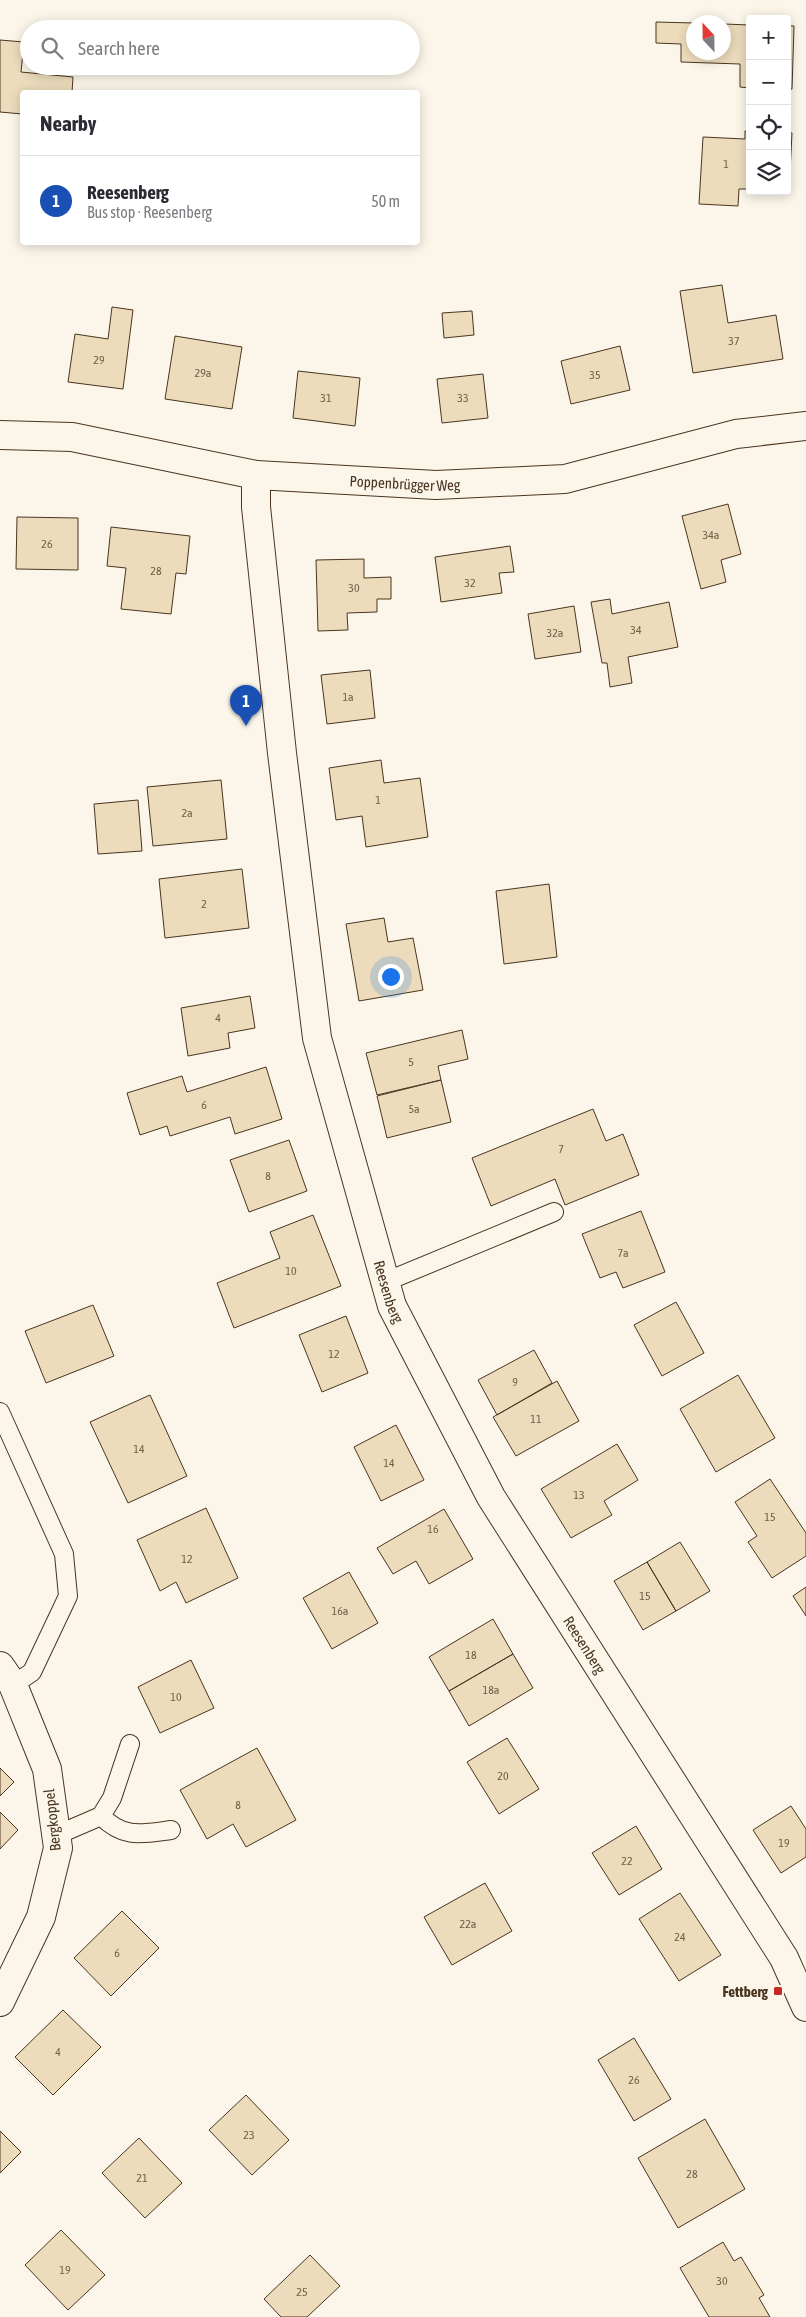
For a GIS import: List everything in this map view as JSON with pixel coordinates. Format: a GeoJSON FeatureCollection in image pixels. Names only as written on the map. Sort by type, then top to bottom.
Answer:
{"type":"FeatureCollection","features":[{"type":"Feature","properties":{"kind":"street","name":"Poppenbrügger Weg"},"geometry":{"type":"LineString","coordinates":[[0,434],[72,436],[256,475],[436,485],[564,479],[736,434],[806,426]]}},
{"type":"Feature","properties":{"kind":"street","name":"Reesenberg"},"geometry":{"type":"LineString","coordinates":[[256,475],[256,507],[282,753],[316,1038],[392,1306],[491,1497],[784,1958],[806,2007]]}},
{"type":"Feature","properties":{"kind":"street","name":"Bergkoppel"},"geometry":{"type":"LineString","coordinates":[[0,2002],[42,1917],[58,1848],[47,1769],[7,1675]]}},
{"type":"Feature","properties":{"kind":"lane"},"geometry":{"type":"LineString","coordinates":[[385,1282],[554,1212]]}},
{"type":"Feature","properties":{"kind":"lane"},"geometry":{"type":"LineString","coordinates":[[0,1412],[64,1554],[68,1596],[32,1672],[7,1675]]}},
{"type":"Feature","properties":{"kind":"lane"},"geometry":{"type":"LineString","coordinates":[[57,1836],[101,1816],[112,1798],[130,1744]]}},
{"type":"Feature","properties":{"kind":"lane"},"geometry":{"type":"LineString","coordinates":[[101,1816],[112,1827],[135,1835],[170,1830]]}},
{"type":"Feature","properties":{"kind":"building"},"geometry":{"type":"Polygon","coordinates":[[[656,22],[686,23],[686,60],[731,60],[731,24],[746,25],[746,88],[740,87],[740,64],[681,62],[681,44],[656,43],[656,22]]]}},
{"type":"Feature","properties":{"kind":"building"},"geometry":{"type":"Polygon","coordinates":[[[791,26],[794,26],[792,89],[791,26]]]}},
{"type":"Feature","properties":{"kind":"building"},"geometry":{"type":"Polygon","coordinates":[[[0,40],[20,42],[20,75],[73,77],[72,90],[20,90],[20,114],[0,112],[0,40]]]}},
{"type":"Feature","properties":{"kind":"building"},"geometry":{"type":"Polygon","coordinates":[[[746,131],[746,189],[739,189],[738,206],[699,204],[703,137],[745,139],[746,131]]]}},
{"type":"Feature","properties":{"kind":"building"},"geometry":{"type":"Polygon","coordinates":[[[722,285],[728,323],[776,315],[783,359],[693,373],[680,291],[722,285]]]}},
{"type":"Feature","properties":{"kind":"building"},"geometry":{"type":"Polygon","coordinates":[[[112,307],[133,310],[123,389],[68,382],[75,334],[108,339],[112,307]]]}},
{"type":"Feature","properties":{"kind":"building"},"geometry":{"type":"Polygon","coordinates":[[[472,311],[474,335],[444,338],[442,313],[472,311]]]}},
{"type":"Feature","properties":{"kind":"building"},"geometry":{"type":"Polygon","coordinates":[[[175,336],[242,347],[232,409],[165,399],[175,336]]]}},
{"type":"Feature","properties":{"kind":"building"},"geometry":{"type":"Polygon","coordinates":[[[620,346],[630,390],[571,404],[561,361],[620,346]]]}},
{"type":"Feature","properties":{"kind":"building"},"geometry":{"type":"Polygon","coordinates":[[[298,371],[360,378],[355,426],[293,418],[298,371]]]}},
{"type":"Feature","properties":{"kind":"building"},"geometry":{"type":"Polygon","coordinates":[[[483,374],[488,418],[442,423],[437,379],[483,374]]]}},
{"type":"Feature","properties":{"kind":"building"},"geometry":{"type":"Polygon","coordinates":[[[728,504],[741,554],[721,560],[726,582],[701,589],[682,516],[728,504]]]}},
{"type":"Feature","properties":{"kind":"building"},"geometry":{"type":"Polygon","coordinates":[[[17,517],[78,518],[78,570],[16,569],[17,517]]]}},
{"type":"Feature","properties":{"kind":"building"},"geometry":{"type":"Polygon","coordinates":[[[111,527],[190,536],[186,574],[176,573],[171,614],[121,609],[126,568],[107,566],[111,527]]]}},
{"type":"Feature","properties":{"kind":"building"},"geometry":{"type":"Polygon","coordinates":[[[510,546],[514,572],[499,573],[502,593],[441,602],[435,557],[510,546]]]}},
{"type":"Feature","properties":{"kind":"building"},"geometry":{"type":"Polygon","coordinates":[[[364,559],[364,578],[391,577],[391,599],[377,599],[377,612],[347,613],[348,630],[318,631],[316,560],[364,559]]]}},
{"type":"Feature","properties":{"kind":"building"},"geometry":{"type":"Polygon","coordinates":[[[610,599],[612,614],[669,602],[678,647],[628,657],[632,683],[610,687],[607,663],[602,663],[591,602],[610,599]]]}},
{"type":"Feature","properties":{"kind":"building"},"geometry":{"type":"Polygon","coordinates":[[[574,606],[581,652],[535,659],[528,614],[574,606]]]}},
{"type":"Feature","properties":{"kind":"building"},"geometry":{"type":"Polygon","coordinates":[[[370,670],[375,718],[327,724],[321,675],[370,670]]]}},
{"type":"Feature","properties":{"kind":"building"},"geometry":{"type":"Polygon","coordinates":[[[381,760],[384,783],[420,778],[428,837],[366,847],[362,816],[336,820],[329,768],[381,760]]]}},
{"type":"Feature","properties":{"kind":"building"},"geometry":{"type":"Polygon","coordinates":[[[221,780],[227,839],[153,846],[147,787],[221,780]]]}},
{"type":"Feature","properties":{"kind":"building"},"geometry":{"type":"Polygon","coordinates":[[[138,800],[142,851],[98,854],[94,804],[138,800]]]}},
{"type":"Feature","properties":{"kind":"building"},"geometry":{"type":"Polygon","coordinates":[[[242,869],[249,928],[165,938],[159,879],[242,869]]]}},
{"type":"Feature","properties":{"kind":"building"},"geometry":{"type":"Polygon","coordinates":[[[549,884],[557,957],[504,964],[496,891],[549,884]]]}},
{"type":"Feature","properties":{"kind":"building"},"geometry":{"type":"Polygon","coordinates":[[[384,918],[388,942],[413,938],[423,990],[359,1001],[346,924],[384,918]]]}},
{"type":"Feature","properties":{"kind":"building"},"geometry":{"type":"Polygon","coordinates":[[[250,996],[255,1028],[228,1033],[230,1048],[188,1056],[181,1008],[250,996]]]}},
{"type":"Feature","properties":{"kind":"building"},"geometry":{"type":"Polygon","coordinates":[[[462,1030],[468,1059],[438,1066],[441,1080],[377,1095],[366,1053],[462,1030]]]}},
{"type":"Feature","properties":{"kind":"building"},"geometry":{"type":"Polygon","coordinates":[[[266,1067],[282,1119],[235,1134],[230,1117],[170,1136],[167,1126],[140,1135],[127,1093],[182,1076],[187,1092],[266,1067]]]}},
{"type":"Feature","properties":{"kind":"building"},"geometry":{"type":"Polygon","coordinates":[[[441,1080],[451,1122],[387,1138],[377,1096],[441,1080]]]}},
{"type":"Feature","properties":{"kind":"building"},"geometry":{"type":"Polygon","coordinates":[[[593,1109],[606,1141],[623,1134],[639,1175],[565,1205],[555,1179],[491,1206],[472,1158],[593,1109]]]}},
{"type":"Feature","properties":{"kind":"building"},"geometry":{"type":"Polygon","coordinates":[[[289,1140],[307,1191],[249,1212],[230,1160],[289,1140]]]}},
{"type":"Feature","properties":{"kind":"building"},"geometry":{"type":"Polygon","coordinates":[[[641,1211],[665,1272],[623,1288],[616,1272],[600,1278],[582,1234],[641,1211]]]}},
{"type":"Feature","properties":{"kind":"building"},"geometry":{"type":"Polygon","coordinates":[[[313,1215],[341,1286],[234,1328],[217,1283],[280,1258],[270,1232],[313,1215]]]}},
{"type":"Feature","properties":{"kind":"building"},"geometry":{"type":"Polygon","coordinates":[[[676,1302],[704,1353],[662,1376],[634,1325],[676,1302]]]}},
{"type":"Feature","properties":{"kind":"building"},"geometry":{"type":"Polygon","coordinates":[[[93,1305],[114,1356],[46,1383],[25,1331],[93,1305]]]}},
{"type":"Feature","properties":{"kind":"building"},"geometry":{"type":"Polygon","coordinates":[[[346,1316],[368,1373],[322,1392],[299,1335],[346,1316]]]}},
{"type":"Feature","properties":{"kind":"building"},"geometry":{"type":"Polygon","coordinates":[[[534,1350],[552,1383],[497,1415],[478,1380],[534,1350]]]}},
{"type":"Feature","properties":{"kind":"building"},"geometry":{"type":"Polygon","coordinates":[[[738,1375],[775,1438],[716,1472],[680,1409],[738,1375]]]}},
{"type":"Feature","properties":{"kind":"building"},"geometry":{"type":"Polygon","coordinates":[[[557,1381],[579,1421],[516,1456],[493,1417],[557,1381]]]}},
{"type":"Feature","properties":{"kind":"building"},"geometry":{"type":"Polygon","coordinates":[[[150,1395],[187,1476],[128,1503],[90,1422],[150,1395]]]}},
{"type":"Feature","properties":{"kind":"building"},"geometry":{"type":"Polygon","coordinates":[[[396,1425],[424,1480],[381,1501],[354,1447],[396,1425]]]}},
{"type":"Feature","properties":{"kind":"building"},"geometry":{"type":"Polygon","coordinates":[[[617,1444],[638,1480],[604,1501],[612,1515],[571,1538],[541,1489],[617,1444]]]}},
{"type":"Feature","properties":{"kind":"building"},"geometry":{"type":"Polygon","coordinates":[[[770,1479],[806,1533],[806,1556],[772,1578],[748,1542],[757,1536],[735,1502],[770,1479]]]}},
{"type":"Feature","properties":{"kind":"building"},"geometry":{"type":"Polygon","coordinates":[[[206,1508],[238,1578],[186,1603],[176,1582],[160,1591],[137,1540],[206,1508]]]}},
{"type":"Feature","properties":{"kind":"building"},"geometry":{"type":"Polygon","coordinates":[[[444,1509],[473,1559],[429,1584],[416,1561],[393,1574],[377,1548],[444,1509]]]}},
{"type":"Feature","properties":{"kind":"building"},"geometry":{"type":"Polygon","coordinates":[[[680,1542],[710,1591],[676,1611],[647,1562],[680,1542]]]}},
{"type":"Feature","properties":{"kind":"building"},"geometry":{"type":"Polygon","coordinates":[[[647,1562],[676,1611],[643,1630],[614,1581],[647,1562]]]}},
{"type":"Feature","properties":{"kind":"building"},"geometry":{"type":"Polygon","coordinates":[[[349,1572],[378,1623],[332,1649],[303,1598],[349,1572]]]}},
{"type":"Feature","properties":{"kind":"building"},"geometry":{"type":"Polygon","coordinates":[[[806,1587],[806,1616],[793,1596],[806,1587]]]}},
{"type":"Feature","properties":{"kind":"building"},"geometry":{"type":"Polygon","coordinates":[[[493,1619],[513,1654],[449,1691],[429,1657],[493,1619]]]}},
{"type":"Feature","properties":{"kind":"building"},"geometry":{"type":"Polygon","coordinates":[[[513,1654],[533,1688],[469,1726],[449,1691],[513,1654]]]}},
{"type":"Feature","properties":{"kind":"building"},"geometry":{"type":"Polygon","coordinates":[[[191,1660],[214,1708],[160,1733],[138,1687],[191,1660]]]}},
{"type":"Feature","properties":{"kind":"building"},"geometry":{"type":"Polygon","coordinates":[[[507,1738],[539,1789],[499,1814],[467,1762],[507,1738]]]}},
{"type":"Feature","properties":{"kind":"building"},"geometry":{"type":"Polygon","coordinates":[[[257,1748],[296,1820],[246,1847],[233,1824],[207,1839],[180,1790],[257,1748]]]}},
{"type":"Feature","properties":{"kind":"building"},"geometry":{"type":"Polygon","coordinates":[[[0,1768],[14,1782],[0,1796],[0,1768]]]}},
{"type":"Feature","properties":{"kind":"building"},"geometry":{"type":"Polygon","coordinates":[[[791,1806],[806,1829],[806,1857],[781,1873],[753,1830],[791,1806]]]}},
{"type":"Feature","properties":{"kind":"building"},"geometry":{"type":"Polygon","coordinates":[[[0,1812],[18,1830],[0,1849],[0,1812]]]}},
{"type":"Feature","properties":{"kind":"building"},"geometry":{"type":"Polygon","coordinates":[[[636,1826],[662,1869],[619,1895],[592,1853],[636,1826]]]}},
{"type":"Feature","properties":{"kind":"building"},"geometry":{"type":"Polygon","coordinates":[[[485,1883],[512,1931],[452,1965],[424,1917],[485,1883]]]}},
{"type":"Feature","properties":{"kind":"building"},"geometry":{"type":"Polygon","coordinates":[[[680,1893],[721,1955],[679,1981],[639,1919],[680,1893]]]}},
{"type":"Feature","properties":{"kind":"building"},"geometry":{"type":"Polygon","coordinates":[[[122,1911],[159,1948],[111,1996],[74,1958],[122,1911]]]}},
{"type":"Feature","properties":{"kind":"building"},"geometry":{"type":"Polygon","coordinates":[[[63,2010],[101,2047],[53,2095],[15,2057],[63,2010]]]}},
{"type":"Feature","properties":{"kind":"building"},"geometry":{"type":"Polygon","coordinates":[[[634,2038],[671,2099],[634,2121],[598,2060],[634,2038]]]}},
{"type":"Feature","properties":{"kind":"building"},"geometry":{"type":"Polygon","coordinates":[[[246,2095],[289,2140],[252,2175],[209,2130],[246,2095]]]}},
{"type":"Feature","properties":{"kind":"building"},"geometry":{"type":"Polygon","coordinates":[[[705,2119],[745,2189],[678,2228],[638,2158],[705,2119]]]}},
{"type":"Feature","properties":{"kind":"building"},"geometry":{"type":"Polygon","coordinates":[[[0,2131],[21,2152],[0,2173],[0,2131]]]}},
{"type":"Feature","properties":{"kind":"building"},"geometry":{"type":"Polygon","coordinates":[[[139,2138],[182,2183],[145,2218],[102,2173],[139,2138]]]}},
{"type":"Feature","properties":{"kind":"building"},"geometry":{"type":"Polygon","coordinates":[[[61,2230],[105,2275],[68,2310],[25,2265],[61,2230]]]}},
{"type":"Feature","properties":{"kind":"building"},"geometry":{"type":"Polygon","coordinates":[[[723,2242],[734,2261],[741,2257],[764,2295],[759,2298],[770,2317],[709,2317],[680,2268],[723,2242]]]}},
{"type":"Feature","properties":{"kind":"building"},"geometry":{"type":"Polygon","coordinates":[[[310,2255],[340,2286],[307,2317],[281,2317],[264,2299],[310,2255]]]}},
{"type":"Feature","properties":{"kind":"place","name":"Reesenberg"},"geometry":{"type":"Point","coordinates":[246,726]}},
{"type":"Feature","properties":{"kind":"place","name":"Fettberg"},"geometry":{"type":"Point","coordinates":[778,1991]}}]}
